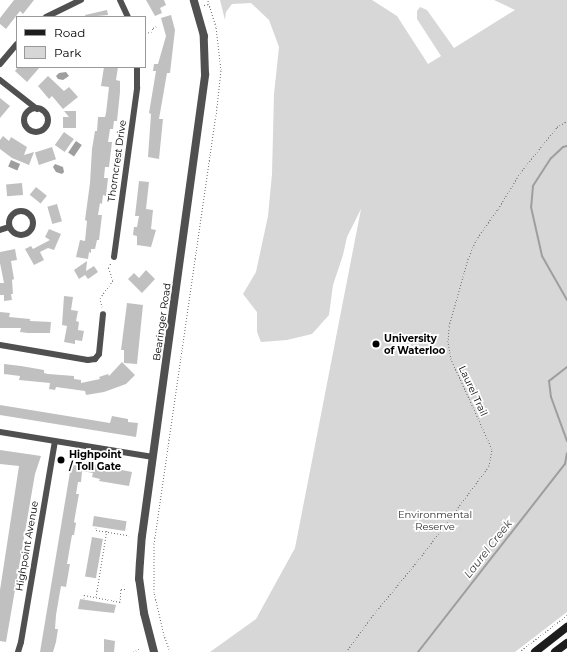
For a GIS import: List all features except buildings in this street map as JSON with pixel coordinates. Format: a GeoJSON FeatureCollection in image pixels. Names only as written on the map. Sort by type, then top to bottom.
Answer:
{"type":"FeatureCollection","features":[{"type":"Feature","properties":{"kind":"main road"},"geometry":{"type":"LineString","coordinates":[[535,652],[567,627]]}},
{"type":"Feature","properties":{"kind":"main road"},"geometry":{"type":"LineString","coordinates":[[556,652],[567,643]]}},
{"type":"Feature","properties":{"kind":"street"},"geometry":{"type":"LineString","coordinates":[[48,16],[81,0]]}},
{"type":"Feature","properties":{"kind":"street"},"geometry":{"type":"LineString","coordinates":[[120,0],[128,16]]}},
{"type":"Feature","properties":{"kind":"street","name":"Bearinger Road"},"geometry":{"type":"LineString","coordinates":[[154,650],[143,607],[140,562],[205,74],[204,36],[194,0]]}},
{"type":"Feature","properties":{"kind":"street"},"geometry":{"type":"LineString","coordinates":[[0,64],[16,45]]}},
{"type":"Feature","properties":{"kind":"street","name":"Thorncrest Drive"},"geometry":{"type":"LineString","coordinates":[[114,257],[137,88],[137,68]]}},
{"type":"Feature","properties":{"kind":"street"},"geometry":{"type":"LineString","coordinates":[[0,80],[37,109]]}},
{"type":"Feature","properties":{"kind":"street"},"geometry":{"type":"LineString","coordinates":[[17,211],[24,211],[32,218],[33,226],[28,234],[17,235],[9,227],[10,216],[17,211]]}},
{"type":"Feature","properties":{"kind":"street"},"geometry":{"type":"LineString","coordinates":[[0,230],[9,227]]}},
{"type":"Feature","properties":{"kind":"street"},"geometry":{"type":"LineString","coordinates":[[0,345],[88,360],[95,359],[99,354],[103,314]]}},
{"type":"Feature","properties":{"kind":"street"},"geometry":{"type":"LineString","coordinates":[[0,432],[153,457]]}},
{"type":"Feature","properties":{"kind":"street","name":"Highpoint Avenue"},"geometry":{"type":"LineString","coordinates":[[18,652],[22,642],[55,442]]}},
{"type":"Feature","properties":{"kind":"path"},"geometry":{"type":"LineString","coordinates":[[170,652],[164,636],[154,592],[154,551],[180,354],[216,116],[221,70],[216,27],[208,0]]}},
{"type":"Feature","properties":{"kind":"path"},"geometry":{"type":"LineString","coordinates":[[204,5],[209,3]]}},
{"type":"Feature","properties":{"kind":"path"},"geometry":{"type":"LineString","coordinates":[[146,33],[151,32],[153,28],[157,26]]}},
{"type":"Feature","properties":{"kind":"path","name":"Laurel Trail"},"geometry":{"type":"LineString","coordinates":[[346,652],[369,620],[420,558],[489,466],[492,449],[451,359],[448,342],[449,326],[468,259],[476,240],[498,209],[520,173],[557,127],[567,121]]}},
{"type":"Feature","properties":{"kind":"path"},"geometry":{"type":"LineString","coordinates":[[103,314],[100,298],[113,280],[108,267],[114,257]]}},
{"type":"Feature","properties":{"kind":"path"},"geometry":{"type":"LineString","coordinates":[[96,528],[96,530],[128,535]]}},
{"type":"Feature","properties":{"kind":"path"},"geometry":{"type":"LineString","coordinates":[[94,600],[107,529]]}},
{"type":"Feature","properties":{"kind":"path"},"geometry":{"type":"LineString","coordinates":[[84,598],[84,595],[120,602],[121,589],[127,589]]}},
{"type":"Feature","properties":{"kind":"path"},"geometry":{"type":"LineString","coordinates":[[519,652],[567,614]]}},
{"type":"Feature","properties":{"kind":"path"},"geometry":{"type":"LineString","coordinates":[[133,652],[139,649]]}},
{"type":"Feature","properties":{"kind":"green space","name":"Environmental Reserve"},"geometry":{"type":"Polygon","coordinates":[[[220,0],[372,0],[397,16],[428,64],[441,56],[417,19],[417,11],[420,7],[427,10],[454,48],[515,10],[494,0],[567,0],[567,612],[515,652],[210,652],[256,619],[295,548],[361,209],[347,237],[333,285],[329,315],[312,334],[287,340],[261,342],[257,332],[257,312],[243,294],[256,272],[268,216],[272,174],[274,94],[279,47],[269,20],[251,3],[232,4],[226,12],[225,20],[220,0]]]}},
{"type":"Feature","properties":{"kind":"shaded area"},"geometry":{"type":"Polygon","coordinates":[[[66,72],[69,76],[63,80],[58,79],[56,76],[59,73],[66,72]]]}},
{"type":"Feature","properties":{"kind":"shaded area"},"geometry":{"type":"Polygon","coordinates":[[[76,141],[82,145],[74,157],[68,153],[76,141]]]}},
{"type":"Feature","properties":{"kind":"shaded area"},"geometry":{"type":"Polygon","coordinates":[[[11,160],[20,164],[17,170],[8,166],[11,160]]]}},
{"type":"Feature","properties":{"kind":"shaded area"},"geometry":{"type":"Polygon","coordinates":[[[55,164],[63,167],[64,172],[62,174],[56,172],[53,167],[55,164]]]}},
{"type":"Feature","properties":{"kind":"waterway","name":"Laurel Creek"},"geometry":{"type":"LineString","coordinates":[[567,146],[563,147],[551,158],[533,186],[531,207],[542,256],[567,300]]}},
{"type":"Feature","properties":{"kind":"waterway","name":"Laurel Creek"},"geometry":{"type":"LineString","coordinates":[[567,367],[549,381],[551,397],[567,441]]}},
{"type":"Feature","properties":{"kind":"waterway","name":"Laurel Creek"},"geometry":{"type":"LineString","coordinates":[[418,652],[565,464],[567,453]]}},
{"type":"Feature","properties":{"kind":"place","name":"University of Waterloo"},"geometry":{"type":"Point","coordinates":[376,344]}},
{"type":"Feature","properties":{"kind":"place","name":"Highpoint / Toll Gate"},"geometry":{"type":"Point","coordinates":[61,460]}}]}
